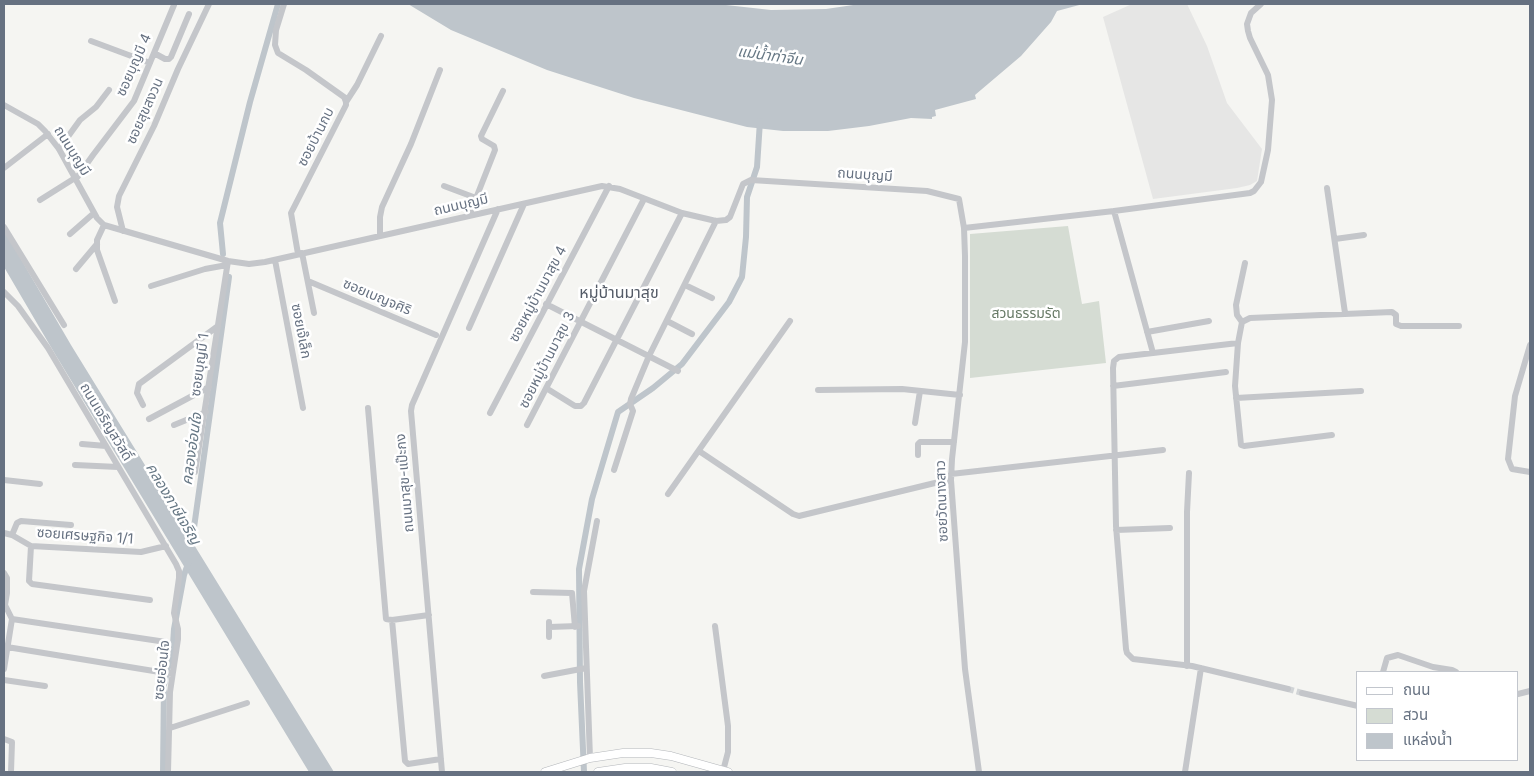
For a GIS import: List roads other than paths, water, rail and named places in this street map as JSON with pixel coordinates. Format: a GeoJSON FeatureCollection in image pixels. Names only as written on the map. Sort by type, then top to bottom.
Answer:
{"type":"FeatureCollection","features":[{"type":"Feature","properties":{"kind":"main road"},"geometry":{"type":"LineString","coordinates":[[544,772],[590,758],[623,753],[651,753],[690,761],[725,772]]}},
{"type":"Feature","properties":{"kind":"main road"},"geometry":{"type":"LineString","coordinates":[[598,772],[651,768],[672,772]]}},
{"type":"Feature","properties":{"kind":"street","name":"ซอยสุขสงวน"},"geometry":{"type":"LineString","coordinates":[[123,231],[117,207],[119,196],[154,126],[178,69],[209,4]]}},
{"type":"Feature","properties":{"kind":"street","name":"ซอยบ้านกบ"},"geometry":{"type":"LineString","coordinates":[[284,4],[276,30],[275,45],[278,54],[306,70],[344,97],[346,102],[292,213],[300,254]]}},
{"type":"Feature","properties":{"kind":"street"},"geometry":{"type":"LineString","coordinates":[[964,228],[1114,211],[1254,191],[1261,182],[1269,147],[1272,100],[1271,82],[1250,38],[1247,24],[1251,13],[1260,4]]}},
{"type":"Feature","properties":{"kind":"street","name":"ซอยบุญมี 4"},"geometry":{"type":"LineString","coordinates":[[76,179],[134,101],[174,6]]}},
{"type":"Feature","properties":{"kind":"street"},"geometry":{"type":"LineString","coordinates":[[154,53],[165,59],[171,57],[189,14]]}},
{"type":"Feature","properties":{"kind":"street"},"geometry":{"type":"LineString","coordinates":[[346,102],[357,85],[382,36]]}},
{"type":"Feature","properties":{"kind":"street"},"geometry":{"type":"LineString","coordinates":[[91,41],[150,63]]}},
{"type":"Feature","properties":{"kind":"street"},"geometry":{"type":"LineString","coordinates":[[380,236],[379,225],[382,206],[411,144],[440,70]]}},
{"type":"Feature","properties":{"kind":"street"},"geometry":{"type":"LineString","coordinates":[[59,149],[80,120],[96,107],[109,90]]}},
{"type":"Feature","properties":{"kind":"street"},"geometry":{"type":"LineString","coordinates":[[469,216],[495,150],[494,146],[485,141],[481,136],[503,90]]}},
{"type":"Feature","properties":{"kind":"street","name":"ถนนบุญมี"},"geometry":{"type":"LineString","coordinates":[[5,108],[38,124],[48,134],[59,149],[94,213],[104,225],[228,263],[249,264],[275,260],[595,187],[609,186],[620,189],[682,213],[716,221],[726,220],[730,217],[743,184],[754,180],[927,191],[959,199]]}},
{"type":"Feature","properties":{"kind":"street"},"geometry":{"type":"LineString","coordinates":[[4,168],[48,134]]}},
{"type":"Feature","properties":{"kind":"street"},"geometry":{"type":"LineString","coordinates":[[40,200],[76,179]]}},
{"type":"Feature","properties":{"kind":"street"},"geometry":{"type":"LineString","coordinates":[[444,186],[476,198]]}},
{"type":"Feature","properties":{"kind":"street","name":"ซอยหมู่บ้านมาสุข 4"},"geometry":{"type":"LineString","coordinates":[[490,413],[609,186]]}},
{"type":"Feature","properties":{"kind":"street"},"geometry":{"type":"LineString","coordinates":[[1327,188],[1345,313]]}},
{"type":"Feature","properties":{"kind":"street","name":"ซอยหมู่บ้านมาสุข 3"},"geometry":{"type":"LineString","coordinates":[[527,426],[644,199]]}},
{"type":"Feature","properties":{"kind":"street","name":"ซอยวัดนางสาว"},"geometry":{"type":"LineString","coordinates":[[959,199],[964,228],[965,342],[951,477],[965,669],[979,772]]}},
{"type":"Feature","properties":{"kind":"street"},"geometry":{"type":"LineString","coordinates":[[469,328],[524,204]]}},
{"type":"Feature","properties":{"kind":"street","name":"ถนนมาสุข-แป๊ะกง"},"geometry":{"type":"LineString","coordinates":[[442,772],[411,411],[498,209]]}},
{"type":"Feature","properties":{"kind":"street"},"geometry":{"type":"LineString","coordinates":[[1114,211],[1153,353]]}},
{"type":"Feature","properties":{"kind":"street"},"geometry":{"type":"LineString","coordinates":[[70,234],[94,213]]}},
{"type":"Feature","properties":{"kind":"street"},"geometry":{"type":"LineString","coordinates":[[546,388],[575,406],[581,406],[587,398],[682,213]]}},
{"type":"Feature","properties":{"kind":"street"},"geometry":{"type":"LineString","coordinates":[[614,470],[633,411],[630,402],[648,356],[716,221]]}},
{"type":"Feature","properties":{"kind":"street"},"geometry":{"type":"LineString","coordinates":[[104,225],[97,244],[114,301]]}},
{"type":"Feature","properties":{"kind":"street"},"geometry":{"type":"LineString","coordinates":[[4,227],[64,325]]}},
{"type":"Feature","properties":{"kind":"street"},"geometry":{"type":"LineString","coordinates":[[1335,239],[1364,235]]}},
{"type":"Feature","properties":{"kind":"street"},"geometry":{"type":"LineString","coordinates":[[76,269],[97,244]]}},
{"type":"Feature","properties":{"kind":"street"},"geometry":{"type":"LineString","coordinates":[[300,254],[308,281],[314,313]]}},
{"type":"Feature","properties":{"kind":"street","name":"ซอยเจ๊เล็ก"},"geometry":{"type":"LineString","coordinates":[[275,260],[303,408]]}},
{"type":"Feature","properties":{"kind":"street"},"geometry":{"type":"LineString","coordinates":[[151,286],[205,268],[228,263]]}},
{"type":"Feature","properties":{"kind":"street","name":"ซอยบุญมี 1"},"geometry":{"type":"LineString","coordinates":[[195,472],[206,412],[228,263]]}},
{"type":"Feature","properties":{"kind":"street"},"geometry":{"type":"LineString","coordinates":[[1245,263],[1236,305],[1237,315],[1242,322],[1238,343],[1235,386],[1241,445],[1332,435]]}},
{"type":"Feature","properties":{"kind":"street","name":"ซอยเบญจศิริ"},"geometry":{"type":"LineString","coordinates":[[308,281],[436,335]]}},
{"type":"Feature","properties":{"kind":"street"},"geometry":{"type":"LineString","coordinates":[[685,285],[712,298]]}},
{"type":"Feature","properties":{"kind":"street","name":"ถนนเจริญสวัสดิ์"},"geometry":{"type":"LineString","coordinates":[[4,292],[18,306],[48,348],[166,546],[178,571]]}},
{"type":"Feature","properties":{"kind":"street"},"geometry":{"type":"LineString","coordinates":[[546,304],[678,371]]}},
{"type":"Feature","properties":{"kind":"street"},"geometry":{"type":"LineString","coordinates":[[1242,322],[1250,318],[1392,312],[1396,315],[1396,324],[1401,326],[1458,326]]}},
{"type":"Feature","properties":{"kind":"street"},"geometry":{"type":"LineString","coordinates":[[667,321],[692,334]]}},
{"type":"Feature","properties":{"kind":"street"},"geometry":{"type":"LineString","coordinates":[[668,494],[790,321]]}},
{"type":"Feature","properties":{"kind":"street"},"geometry":{"type":"LineString","coordinates":[[1147,332],[1209,321]]}},
{"type":"Feature","properties":{"kind":"street"},"geometry":{"type":"LineString","coordinates":[[143,405],[137,393],[139,384],[218,326]]}},
{"type":"Feature","properties":{"kind":"street"},"geometry":{"type":"LineString","coordinates":[[1238,343],[1119,357],[1114,361],[1112,368],[1116,530],[1127,653],[1133,659],[1201,668],[1288,689]]}},
{"type":"Feature","properties":{"kind":"street"},"geometry":{"type":"LineString","coordinates":[[1530,345],[1515,396],[1508,459],[1512,469],[1530,472]]}},
{"type":"Feature","properties":{"kind":"street"},"geometry":{"type":"LineString","coordinates":[[1113,386],[1226,372]]}},
{"type":"Feature","properties":{"kind":"street"},"geometry":{"type":"LineString","coordinates":[[149,419],[209,387]]}},
{"type":"Feature","properties":{"kind":"street"},"geometry":{"type":"LineString","coordinates":[[818,390],[902,389],[960,395]]}},
{"type":"Feature","properties":{"kind":"street"},"geometry":{"type":"LineString","coordinates":[[915,423],[920,391]]}},
{"type":"Feature","properties":{"kind":"street"},"geometry":{"type":"LineString","coordinates":[[1236,398],[1360,391]]}},
{"type":"Feature","properties":{"kind":"street"},"geometry":{"type":"LineString","coordinates":[[368,408],[386,619],[392,620],[429,615]]}},
{"type":"Feature","properties":{"kind":"street"},"geometry":{"type":"LineString","coordinates":[[174,425],[206,412]]}},
{"type":"Feature","properties":{"kind":"street"},"geometry":{"type":"LineString","coordinates":[[918,455],[918,444],[920,442],[954,442]]}},
{"type":"Feature","properties":{"kind":"street"},"geometry":{"type":"LineString","coordinates":[[82,444],[106,446]]}},
{"type":"Feature","properties":{"kind":"street"},"geometry":{"type":"LineString","coordinates":[[699,451],[793,514],[799,516],[939,482],[951,477],[1163,450]]}},
{"type":"Feature","properties":{"kind":"street"},"geometry":{"type":"LineString","coordinates":[[75,466],[118,467]]}},
{"type":"Feature","properties":{"kind":"street"},"geometry":{"type":"LineString","coordinates":[[1186,666],[1189,473]]}},
{"type":"Feature","properties":{"kind":"street"},"geometry":{"type":"LineString","coordinates":[[4,480],[40,484]]}},
{"type":"Feature","properties":{"kind":"street"},"geometry":{"type":"LineString","coordinates":[[12,535],[17,523],[21,521],[71,525]]}},
{"type":"Feature","properties":{"kind":"street"},"geometry":{"type":"LineString","coordinates":[[590,758],[584,591],[597,522]]}},
{"type":"Feature","properties":{"kind":"street"},"geometry":{"type":"LineString","coordinates":[[1116,530],[1170,528]]}},
{"type":"Feature","properties":{"kind":"street","name":"ซอยเศรษฐกิจ 1/1"},"geometry":{"type":"LineString","coordinates":[[4,533],[12,535],[31,546],[141,552],[166,546]]}},
{"type":"Feature","properties":{"kind":"street"},"geometry":{"type":"LineString","coordinates":[[31,546],[30,583],[150,600]]}},
{"type":"Feature","properties":{"kind":"street","name":"ซอยอ่อนใจ"},"geometry":{"type":"LineString","coordinates":[[168,772],[170,692],[168,673],[178,639],[174,609],[179,578],[178,571]]}},
{"type":"Feature","properties":{"kind":"street"},"geometry":{"type":"LineString","coordinates":[[4,573],[7,578],[5,604],[12,619],[4,669]]}},
{"type":"Feature","properties":{"kind":"street"},"geometry":{"type":"LineString","coordinates":[[533,592],[572,593],[575,627]]}},
{"type":"Feature","properties":{"kind":"street"},"geometry":{"type":"LineString","coordinates":[[12,619],[166,642]]}},
{"type":"Feature","properties":{"kind":"street"},"geometry":{"type":"LineString","coordinates":[[392,620],[405,761],[408,764],[441,759]]}},
{"type":"Feature","properties":{"kind":"street"},"geometry":{"type":"LineString","coordinates":[[549,637],[549,625],[584,626]]}},
{"type":"Feature","properties":{"kind":"street"},"geometry":{"type":"LineString","coordinates":[[716,626],[728,726],[728,752],[725,772]]}},
{"type":"Feature","properties":{"kind":"street"},"geometry":{"type":"LineString","coordinates":[[7,648],[168,673]]}},
{"type":"Feature","properties":{"kind":"street"},"geometry":{"type":"LineString","coordinates":[[1383,671],[1387,658],[1398,655],[1433,667],[1454,671]]}},
{"type":"Feature","properties":{"kind":"street"},"geometry":{"type":"LineString","coordinates":[[544,676],[586,668]]}},
{"type":"Feature","properties":{"kind":"street"},"geometry":{"type":"LineString","coordinates":[[1185,772],[1201,668]]}},
{"type":"Feature","properties":{"kind":"street"},"geometry":{"type":"LineString","coordinates":[[4,680],[45,686]]}},
{"type":"Feature","properties":{"kind":"street"},"geometry":{"type":"LineString","coordinates":[[1302,693],[1356,706]]}},
{"type":"Feature","properties":{"kind":"street"},"geometry":{"type":"LineString","coordinates":[[170,728],[247,703]]}},
{"type":"Feature","properties":{"kind":"street"},"geometry":{"type":"LineString","coordinates":[[6,740],[12,742],[11,772]]}},
{"type":"Feature","properties":{"kind":"water","name":"แม่น้ำท่าจีน"},"geometry":{"type":"Polygon","coordinates":[[[408,4],[717,4],[771,10],[826,9],[860,4],[1083,4],[1057,11],[1051,22],[1021,56],[975,95],[976,99],[935,110],[936,116],[932,117],[932,119],[911,118],[828,131],[783,131],[747,127],[634,98],[547,70],[451,30],[408,4]]]}},
{"type":"Feature","properties":{"kind":"water"},"geometry":{"type":"Polygon","coordinates":[[[4,230],[71,345],[334,772],[309,772],[4,267],[4,230]]]}},
{"type":"Feature","properties":{"kind":"waterway","name":"คลองอ่อนใจ"},"geometry":{"type":"LineString","coordinates":[[223,254],[220,223],[250,102],[278,4]]}},
{"type":"Feature","properties":{"kind":"waterway"},"geometry":{"type":"LineString","coordinates":[[584,772],[580,682],[579,569],[592,499],[618,412],[653,388],[682,364],[729,302],[742,277],[747,197],[757,167],[760,121]]}},
{"type":"Feature","properties":{"kind":"waterway","name":"คลองอ่อนใจ"},"geometry":{"type":"LineString","coordinates":[[191,549],[229,277]]}},
{"type":"Feature","properties":{"kind":"waterway","name":"คลองอ่อนใจ"},"geometry":{"type":"LineString","coordinates":[[163,772],[164,685],[173,645],[184,575],[189,561]]}},
{"type":"Feature","properties":{"kind":"tunnel"},"geometry":{"type":"LineString","coordinates":[[1288,689],[1302,693]]}},
{"type":"Feature","properties":{"kind":"district","name":"หมู่บ้านมาสุข"},"geometry":{"type":"Point","coordinates":[619,293]}},
{"type":"Feature","properties":{"kind":"park label","name":"สวนธรรมรัต"},"geometry":{"type":"Point","coordinates":[1026,314]}},
{"type":"Feature","properties":{"kind":"water label","name":"คลองภาษีเจริญ"},"geometry":{"type":"Point","coordinates":[173,504]}}]}
